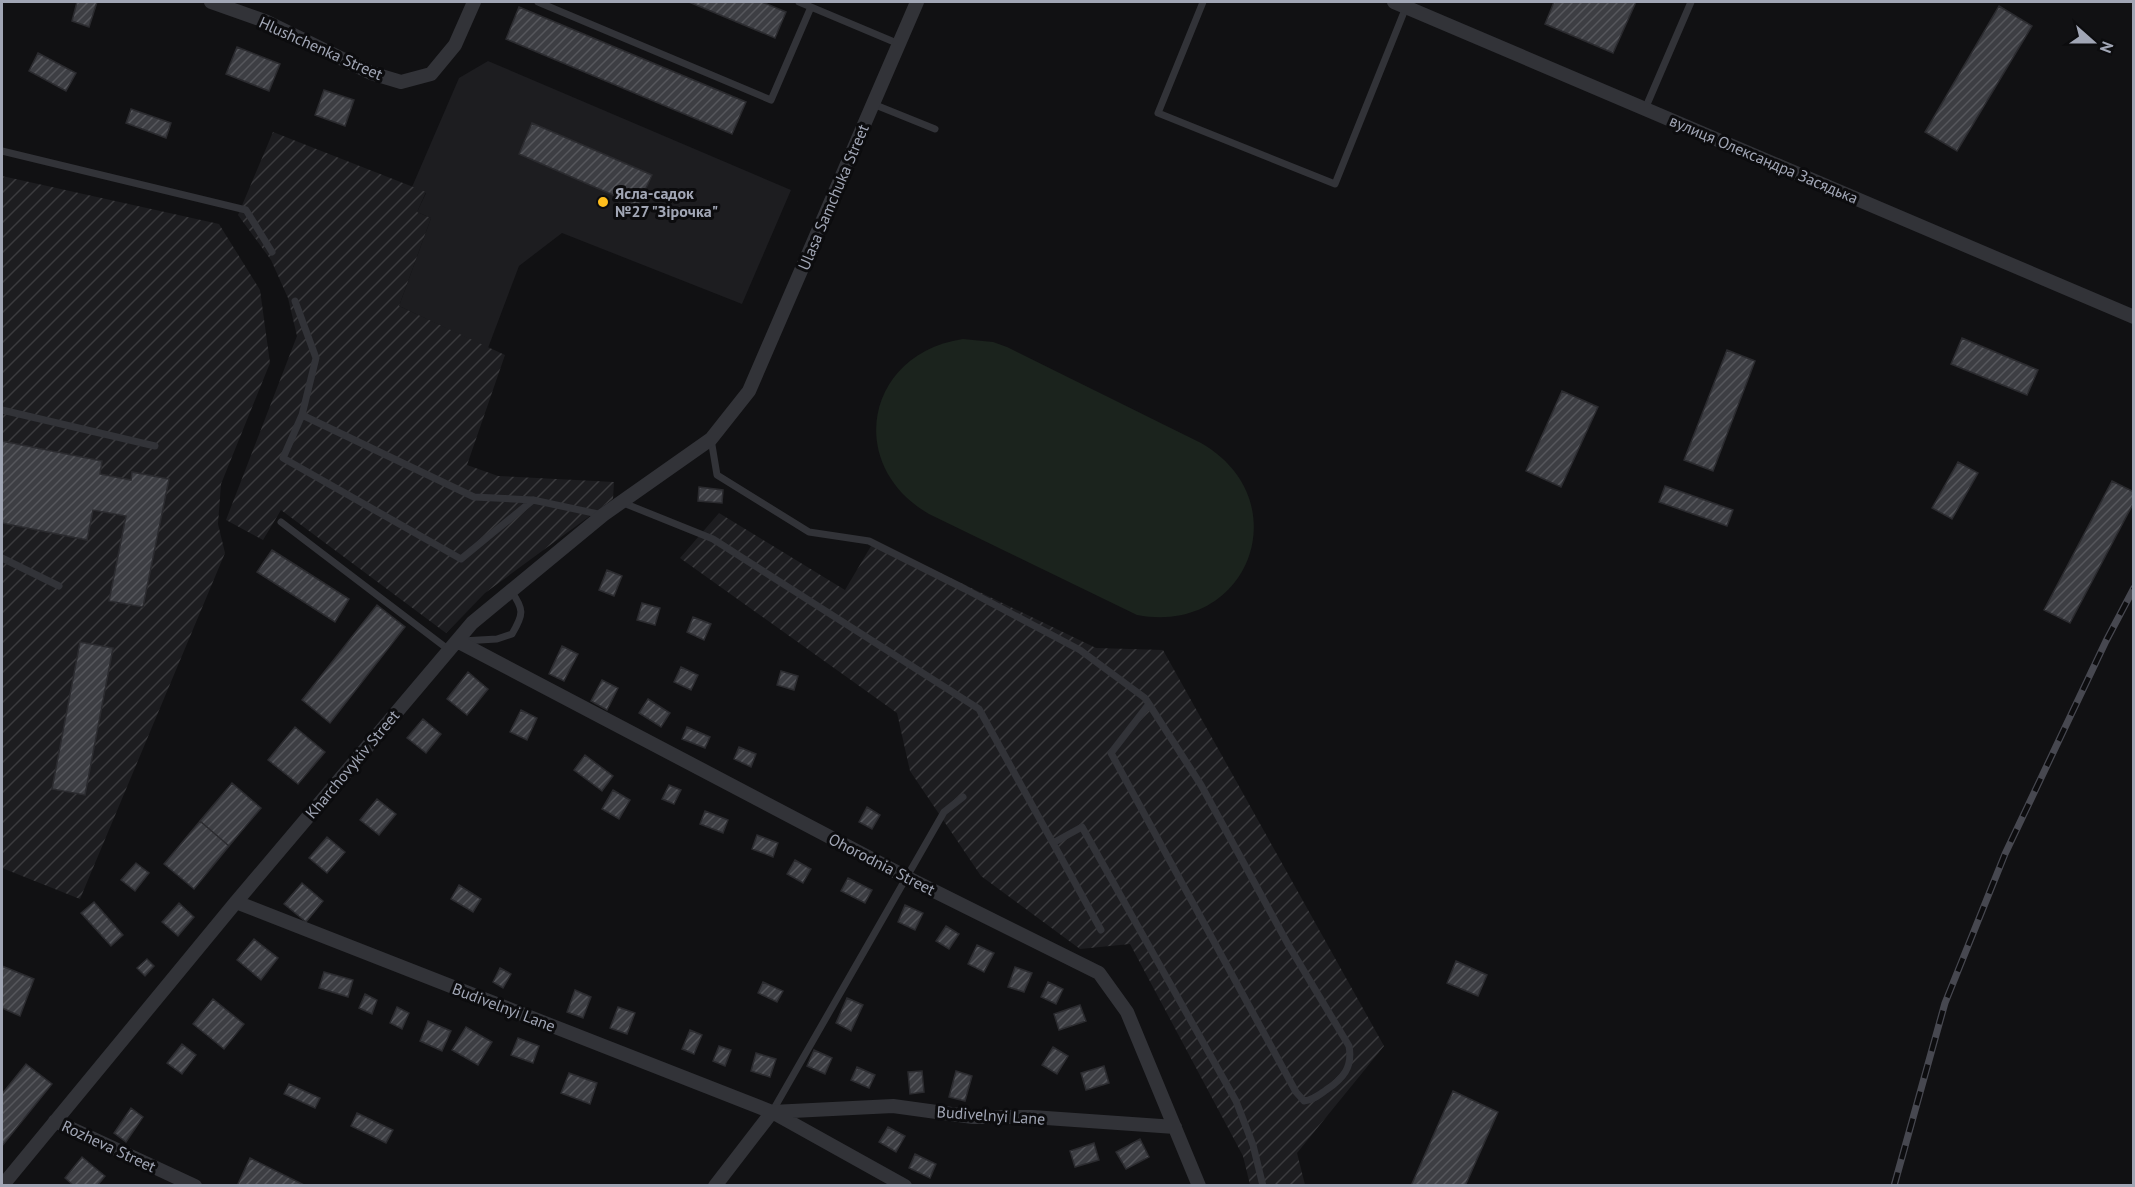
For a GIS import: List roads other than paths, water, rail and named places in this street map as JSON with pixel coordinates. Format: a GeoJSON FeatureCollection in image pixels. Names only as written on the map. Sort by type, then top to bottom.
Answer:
{"type":"FeatureCollection","features":[{"type":"Feature","properties":{"kind":"street"},"geometry":{"type":"LineString","coordinates":[[211,2],[265,21],[371,73],[401,82],[431,74],[455,45],[474,2]]}},
{"type":"Feature","properties":{"kind":"street","name":"Ulasa Samchuka Street"},"geometry":{"type":"LineString","coordinates":[[749,392],[917,2]]}},
{"type":"Feature","properties":{"kind":"street","name":"вулиця Олександра Засядька"},"geometry":{"type":"LineString","coordinates":[[1400,4],[2133,317]]}},
{"type":"Feature","properties":{"kind":"street","name":"Kharchovykiv Street"},"geometry":{"type":"LineString","coordinates":[[2,1185],[236,902],[472,623],[603,514],[711,439],[749,392]]}},
{"type":"Feature","properties":{"kind":"street","name":"Ohorodnia Street"},"geometry":{"type":"LineString","coordinates":[[453,646],[1099,973],[1127,1012],[1199,1185]]}},
{"type":"Feature","properties":{"kind":"street","name":"Budivelnyi Lane"},"geometry":{"type":"LineString","coordinates":[[236,902],[772,1113],[905,1185]]}},
{"type":"Feature","properties":{"kind":"street","name":"Budivelnyi Lane"},"geometry":{"type":"LineString","coordinates":[[772,1113],[893,1106],[973,1117],[1032,1117],[1175,1127]]}},
{"type":"Feature","properties":{"kind":"street"},"geometry":{"type":"LineString","coordinates":[[715,1185],[772,1113]]}},
{"type":"Feature","properties":{"kind":"street","name":"Rozheva Street"},"geometry":{"type":"LineString","coordinates":[[55,1121],[195,1185]]}},
{"type":"Feature","properties":{"kind":"lane"},"geometry":{"type":"LineString","coordinates":[[538,2],[771,100],[811,7]]}},
{"type":"Feature","properties":{"kind":"lane"},"geometry":{"type":"LineString","coordinates":[[799,2],[899,44]]}},
{"type":"Feature","properties":{"kind":"lane"},"geometry":{"type":"LineString","coordinates":[[1203,2],[1158,113],[1335,184],[1400,4]]}},
{"type":"Feature","properties":{"kind":"lane"},"geometry":{"type":"LineString","coordinates":[[1645,109],[1691,2]]}},
{"type":"Feature","properties":{"kind":"lane"},"geometry":{"type":"LineString","coordinates":[[873,104],[935,129]]}},
{"type":"Feature","properties":{"kind":"lane"},"geometry":{"type":"LineString","coordinates":[[2,150],[246,210],[272,252]]}},
{"type":"Feature","properties":{"kind":"lane"},"geometry":{"type":"LineString","coordinates":[[295,301],[316,358],[302,415],[283,458],[461,559],[533,500]]}},
{"type":"Feature","properties":{"kind":"lane"},"geometry":{"type":"LineString","coordinates":[[2,410],[155,446]]}},
{"type":"Feature","properties":{"kind":"lane"},"geometry":{"type":"LineString","coordinates":[[302,415],[474,497],[533,500],[603,514]]}},
{"type":"Feature","properties":{"kind":"lane"},"geometry":{"type":"LineString","coordinates":[[711,439],[717,475],[782,516],[809,532],[869,540],[1080,650],[1145,698],[1149,704],[1201,785],[1289,946],[1349,1046],[1351,1054],[1345,1074],[1340,1081],[1312,1100],[1304,1101],[1296,1092],[1111,753],[1149,704]]}},
{"type":"Feature","properties":{"kind":"lane"},"geometry":{"type":"LineString","coordinates":[[621,502],[713,538],[979,709],[1101,930]]}},
{"type":"Feature","properties":{"kind":"lane"},"geometry":{"type":"LineString","coordinates":[[281,522],[453,646],[497,639],[512,634],[520,620],[521,605],[511,591]]}},
{"type":"Feature","properties":{"kind":"lane"},"geometry":{"type":"LineString","coordinates":[[2,558],[59,586]]}},
{"type":"Feature","properties":{"kind":"lane"},"geometry":{"type":"LineString","coordinates":[[772,1113],[944,812],[963,797]]}},
{"type":"Feature","properties":{"kind":"lane"},"geometry":{"type":"LineString","coordinates":[[1053,843],[1082,827],[1236,1101],[1253,1145],[1263,1185]]}},
{"type":"Feature","properties":{"kind":"railway"},"geometry":{"type":"LineString","coordinates":[[1894,1186],[1945,1003],[2005,854],[2106,641],[2134,588]]}},
{"type":"Feature","properties":{"kind":"place","name":"Ясла-садок №27 \"Зірочка\""},"geometry":{"type":"Point","coordinates":[603,202]}}]}
